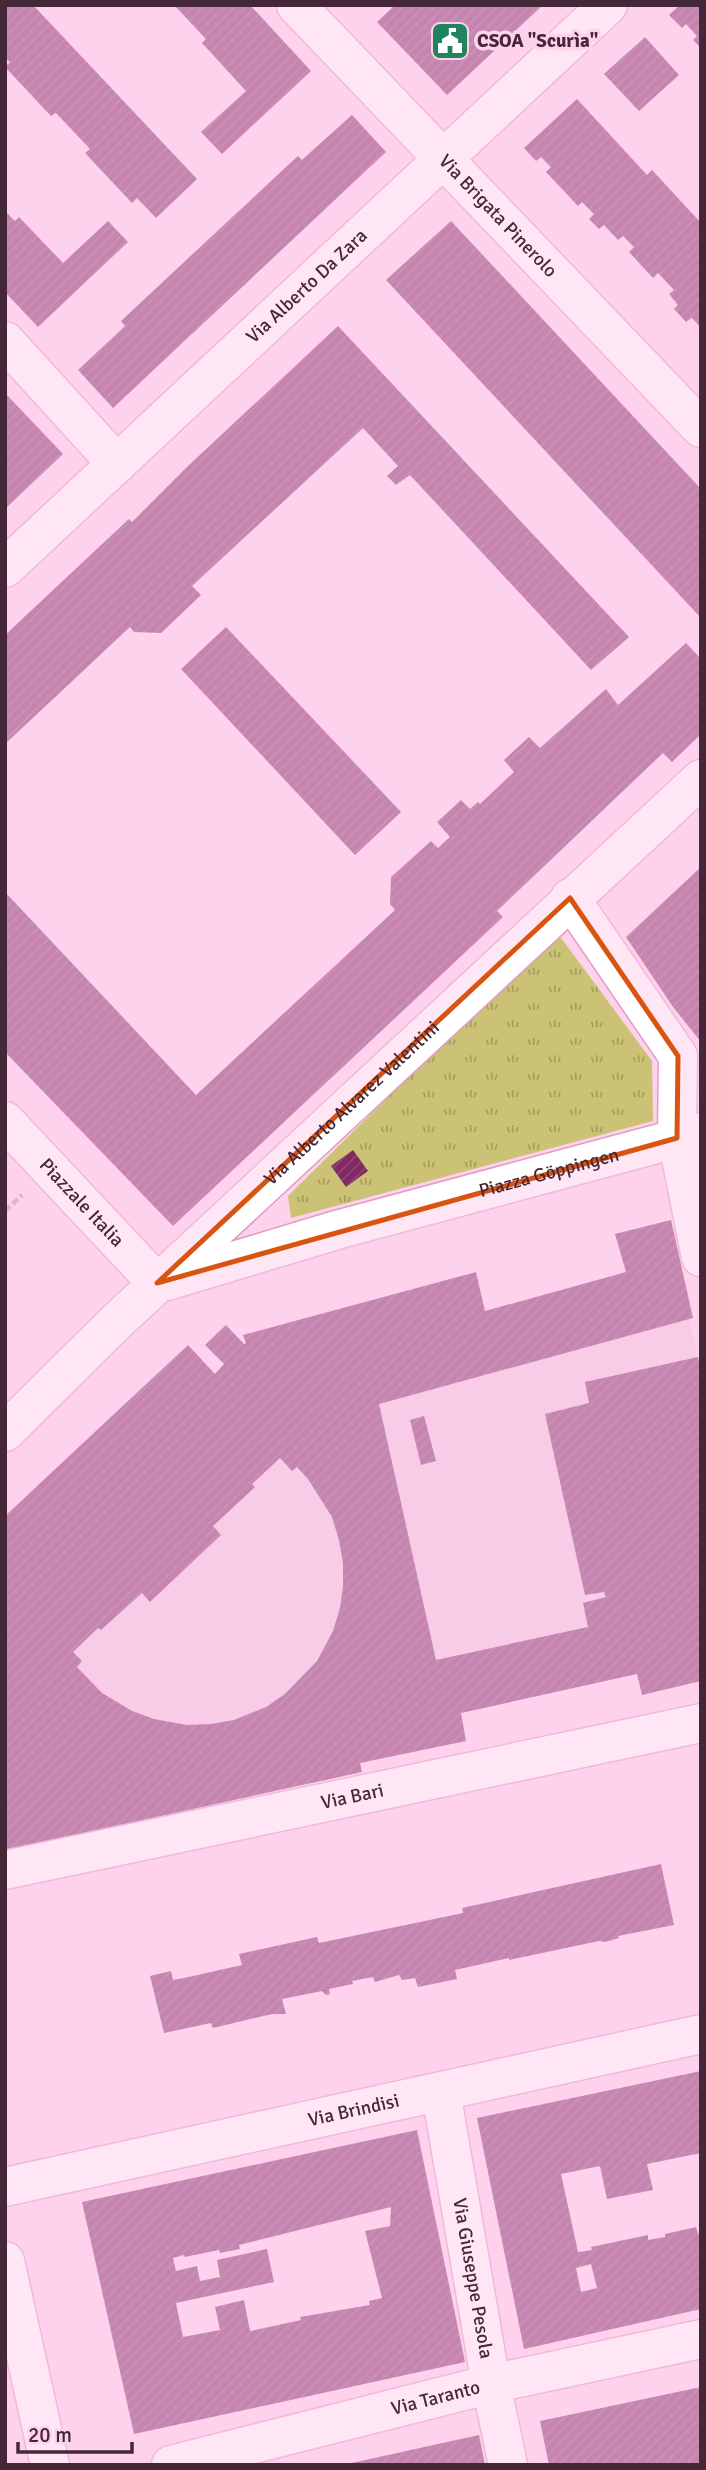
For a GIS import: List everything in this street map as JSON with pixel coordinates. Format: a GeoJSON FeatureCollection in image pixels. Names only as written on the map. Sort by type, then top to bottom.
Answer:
{"type":"FeatureCollection","features":[{"type":"Feature","properties":{"kind":"street","name":"Via Brigata Pinerolo"},"geometry":{"type":"LineString","coordinates":[[296,5],[701,428]]}},
{"type":"Feature","properties":{"kind":"street","name":"Via Alberto Da Zara"},"geometry":{"type":"LineString","coordinates":[[5,568],[608,5]]}},
{"type":"Feature","properties":{"kind":"street"},"geometry":{"type":"LineString","coordinates":[[5,341],[117,464]]}},
{"type":"Feature","properties":{"kind":"street","name":"Via Alberto Alvarez Valentini"},"geometry":{"type":"LineString","coordinates":[[5,1432],[157,1283],[701,779]]}},
{"type":"Feature","properties":{"kind":"street"},"geometry":{"type":"LineString","coordinates":[[570,898],[678,1056],[701,1257]]}},
{"type":"Feature","properties":{"kind":"street","name":"Piazzale Italia"},"geometry":{"type":"LineString","coordinates":[[5,1121],[157,1283]]}},
{"type":"Feature","properties":{"kind":"street","name":"Piazza Göppingen"},"geometry":{"type":"LineString","coordinates":[[157,1283],[340,1229],[689,1135]]}},
{"type":"Feature","properties":{"kind":"street","name":"Via Bari"},"geometry":{"type":"LineString","coordinates":[[5,1870],[701,1723]]}},
{"type":"Feature","properties":{"kind":"street","name":"Via Brindisi"},"geometry":{"type":"LineString","coordinates":[[5,2187],[701,2034]]}},
{"type":"Feature","properties":{"kind":"street","name":"Via Giuseppe Pesola"},"geometry":{"type":"LineString","coordinates":[[441,2092],[491,2384],[508,2465]]}},
{"type":"Feature","properties":{"kind":"street"},"geometry":{"type":"LineString","coordinates":[[5,2261],[50,2465]]}},
{"type":"Feature","properties":{"kind":"street","name":"Via Taranto"},"geometry":{"type":"LineString","coordinates":[[171,2465],[491,2384],[701,2339]]}},
{"type":"Feature","properties":{"kind":"highlighted area"},"geometry":{"type":"Polygon","coordinates":[[[570,898],[678,1056],[677,1138],[157,1283],[570,898]]]}},
{"type":"Feature","properties":{"kind":"shaded area"},"geometry":{"type":"Polygon","coordinates":[[[670,1224],[701,1373],[639,1671],[410,1721],[358,1759],[6,1847],[5,1519],[216,1377],[484,1315],[630,1274],[670,1224]]]}},
{"type":"Feature","properties":{"kind":"green space"},"geometry":{"type":"Polygon","coordinates":[[[556,931],[652,1061],[653,1121],[291,1218],[288,1196],[556,931]]]}},
{"type":"Feature","properties":{"kind":"building"},"geometry":{"type":"Polygon","coordinates":[[[5,5],[33,5],[197,179],[156,218],[137,198],[132,203],[85,153],[90,149],[56,113],[51,116],[5,67],[10,62],[5,57],[5,5]]]}},
{"type":"Feature","properties":{"kind":"building"},"geometry":{"type":"Polygon","coordinates":[[[174,5],[250,5],[311,71],[222,154],[201,132],[246,91],[202,43],[206,39],[174,5]]]}},
{"type":"Feature","properties":{"kind":"building","name":"CSOA \"Scurìa\""},"geometry":{"type":"Polygon","coordinates":[[[395,5],[543,5],[447,95],[377,22],[395,5]]]}},
{"type":"Feature","properties":{"kind":"building"},"geometry":{"type":"Polygon","coordinates":[[[680,5],[701,5],[701,48],[693,40],[697,36],[686,24],[682,28],[669,15],[680,5]]]}},
{"type":"Feature","properties":{"kind":"building"},"geometry":{"type":"Polygon","coordinates":[[[645,37],[679,75],[639,111],[604,74],[645,37]]]}},
{"type":"Feature","properties":{"kind":"building"},"geometry":{"type":"Polygon","coordinates":[[[577,99],[647,175],[652,170],[701,223],[701,328],[692,318],[686,322],[674,309],[678,305],[669,294],[674,290],[658,273],[653,278],[629,252],[634,247],[623,236],[618,240],[604,225],[599,229],[589,219],[594,214],[582,202],[578,206],[546,172],[551,167],[541,157],[536,161],[524,148],[577,99]]]}},
{"type":"Feature","properties":{"kind":"building"},"geometry":{"type":"Polygon","coordinates":[[[352,115],[386,152],[113,408],[78,370],[125,326],[121,321],[286,167],[298,156],[302,160],[352,115]]]}},
{"type":"Feature","properties":{"kind":"building"},"geometry":{"type":"Polygon","coordinates":[[[5,211],[15,221],[19,217],[63,263],[108,221],[128,242],[38,327],[5,292],[5,211]]]}},
{"type":"Feature","properties":{"kind":"building"},"geometry":{"type":"Polygon","coordinates":[[[451,221],[701,489],[701,618],[386,280],[451,221]]]}},
{"type":"Feature","properties":{"kind":"building"},"geometry":{"type":"Polygon","coordinates":[[[338,326],[629,637],[591,670],[410,475],[396,485],[387,476],[398,466],[363,428],[192,586],[201,595],[161,633],[134,632],[130,627],[5,744],[5,635],[129,519],[132,522],[338,326]]]}},
{"type":"Feature","properties":{"kind":"building"},"geometry":{"type":"Polygon","coordinates":[[[5,393],[63,454],[5,509],[5,393]]]}},
{"type":"Feature","properties":{"kind":"building"},"geometry":{"type":"Polygon","coordinates":[[[226,627],[401,812],[355,855],[181,669],[226,627]]]}},
{"type":"Feature","properties":{"kind":"building"},"geometry":{"type":"Polygon","coordinates":[[[686,643],[701,659],[701,734],[672,762],[663,753],[497,911],[503,917],[173,1226],[5,1052],[5,892],[196,1095],[395,910],[390,904],[391,877],[431,841],[438,848],[450,837],[437,822],[461,800],[470,809],[478,802],[480,804],[514,772],[504,760],[529,737],[540,748],[606,689],[618,705],[686,643]]]}},
{"type":"Feature","properties":{"kind":"building"},"geometry":{"type":"Polygon","coordinates":[[[701,867],[701,1042],[673,1007],[626,937],[701,867]]]}},
{"type":"Feature","properties":{"kind":"building"},"geometry":{"type":"Polygon","coordinates":[[[353,1150],[368,1171],[346,1187],[331,1166],[353,1150]]]}},
{"type":"Feature","properties":{"kind":"building"},"geometry":{"type":"Polygon","coordinates":[[[671,1220],[693,1318],[379,1404],[436,1660],[588,1627],[583,1603],[606,1597],[604,1592],[585,1595],[545,1414],[589,1403],[585,1382],[698,1357],[701,1368],[701,1681],[642,1695],[637,1674],[461,1713],[466,1741],[360,1763],[362,1772],[5,1850],[5,1516],[188,1345],[215,1374],[224,1364],[205,1345],[226,1325],[244,1344],[243,1335],[476,1272],[485,1311],[626,1272],[615,1234],[671,1220]],[[280,1458],[252,1484],[255,1487],[213,1526],[221,1535],[150,1602],[142,1593],[73,1652],[82,1661],[77,1667],[102,1693],[132,1711],[154,1719],[187,1725],[211,1724],[234,1720],[266,1707],[285,1694],[317,1661],[333,1631],[340,1608],[343,1563],[332,1517],[308,1479],[297,1467],[292,1471],[280,1458]]]}},
{"type":"Feature","properties":{"kind":"building"},"geometry":{"type":"Polygon","coordinates":[[[424,1416],[436,1461],[421,1465],[410,1420],[424,1416]]]}},
{"type":"Feature","properties":{"kind":"building"},"geometry":{"type":"Polygon","coordinates":[[[661,1864],[674,1925],[618,1936],[619,1938],[605,1942],[455,1970],[457,1979],[418,1987],[415,1978],[402,1980],[399,1975],[375,1982],[373,1977],[352,1981],[353,1984],[329,1989],[330,1994],[326,1995],[322,1991],[282,1999],[286,2014],[272,2014],[213,2028],[211,2023],[164,2033],[150,1976],[171,1971],[173,1980],[184,1978],[242,1965],[239,1954],[317,1937],[319,1943],[463,1913],[462,1908],[661,1864]]]}},
{"type":"Feature","properties":{"kind":"building"},"geometry":{"type":"Polygon","coordinates":[[[701,2071],[701,2153],[647,2164],[653,2190],[607,2199],[600,2166],[561,2174],[578,2252],[648,2235],[648,2240],[665,2237],[665,2234],[696,2227],[701,2236],[701,2309],[524,2349],[477,2118],[701,2071]],[[591,2264],[576,2268],[581,2292],[597,2288],[591,2264]]]}},
{"type":"Feature","properties":{"kind":"building"},"geometry":{"type":"Polygon","coordinates":[[[417,2130],[465,2362],[134,2434],[82,2202],[417,2130]],[[391,2207],[239,2245],[240,2249],[173,2258],[176,2271],[197,2266],[200,2281],[220,2277],[217,2260],[267,2249],[274,2282],[176,2303],[183,2337],[220,2330],[215,2307],[244,2300],[250,2331],[301,2320],[300,2317],[370,2305],[369,2301],[382,2298],[365,2231],[390,2226],[391,2207]]]}},
{"type":"Feature","properties":{"kind":"building"},"geometry":{"type":"Polygon","coordinates":[[[701,2387],[701,2465],[549,2465],[540,2421],[701,2387]]]}},
{"type":"Feature","properties":{"kind":"building"},"geometry":{"type":"Polygon","coordinates":[[[479,2435],[485,2465],[347,2465],[347,2464],[479,2435]]]}},
{"type":"Feature","properties":{"kind":"place","name":"CSOA \"Scurìa\""},"geometry":{"type":"Point","coordinates":[450,41]}}]}
